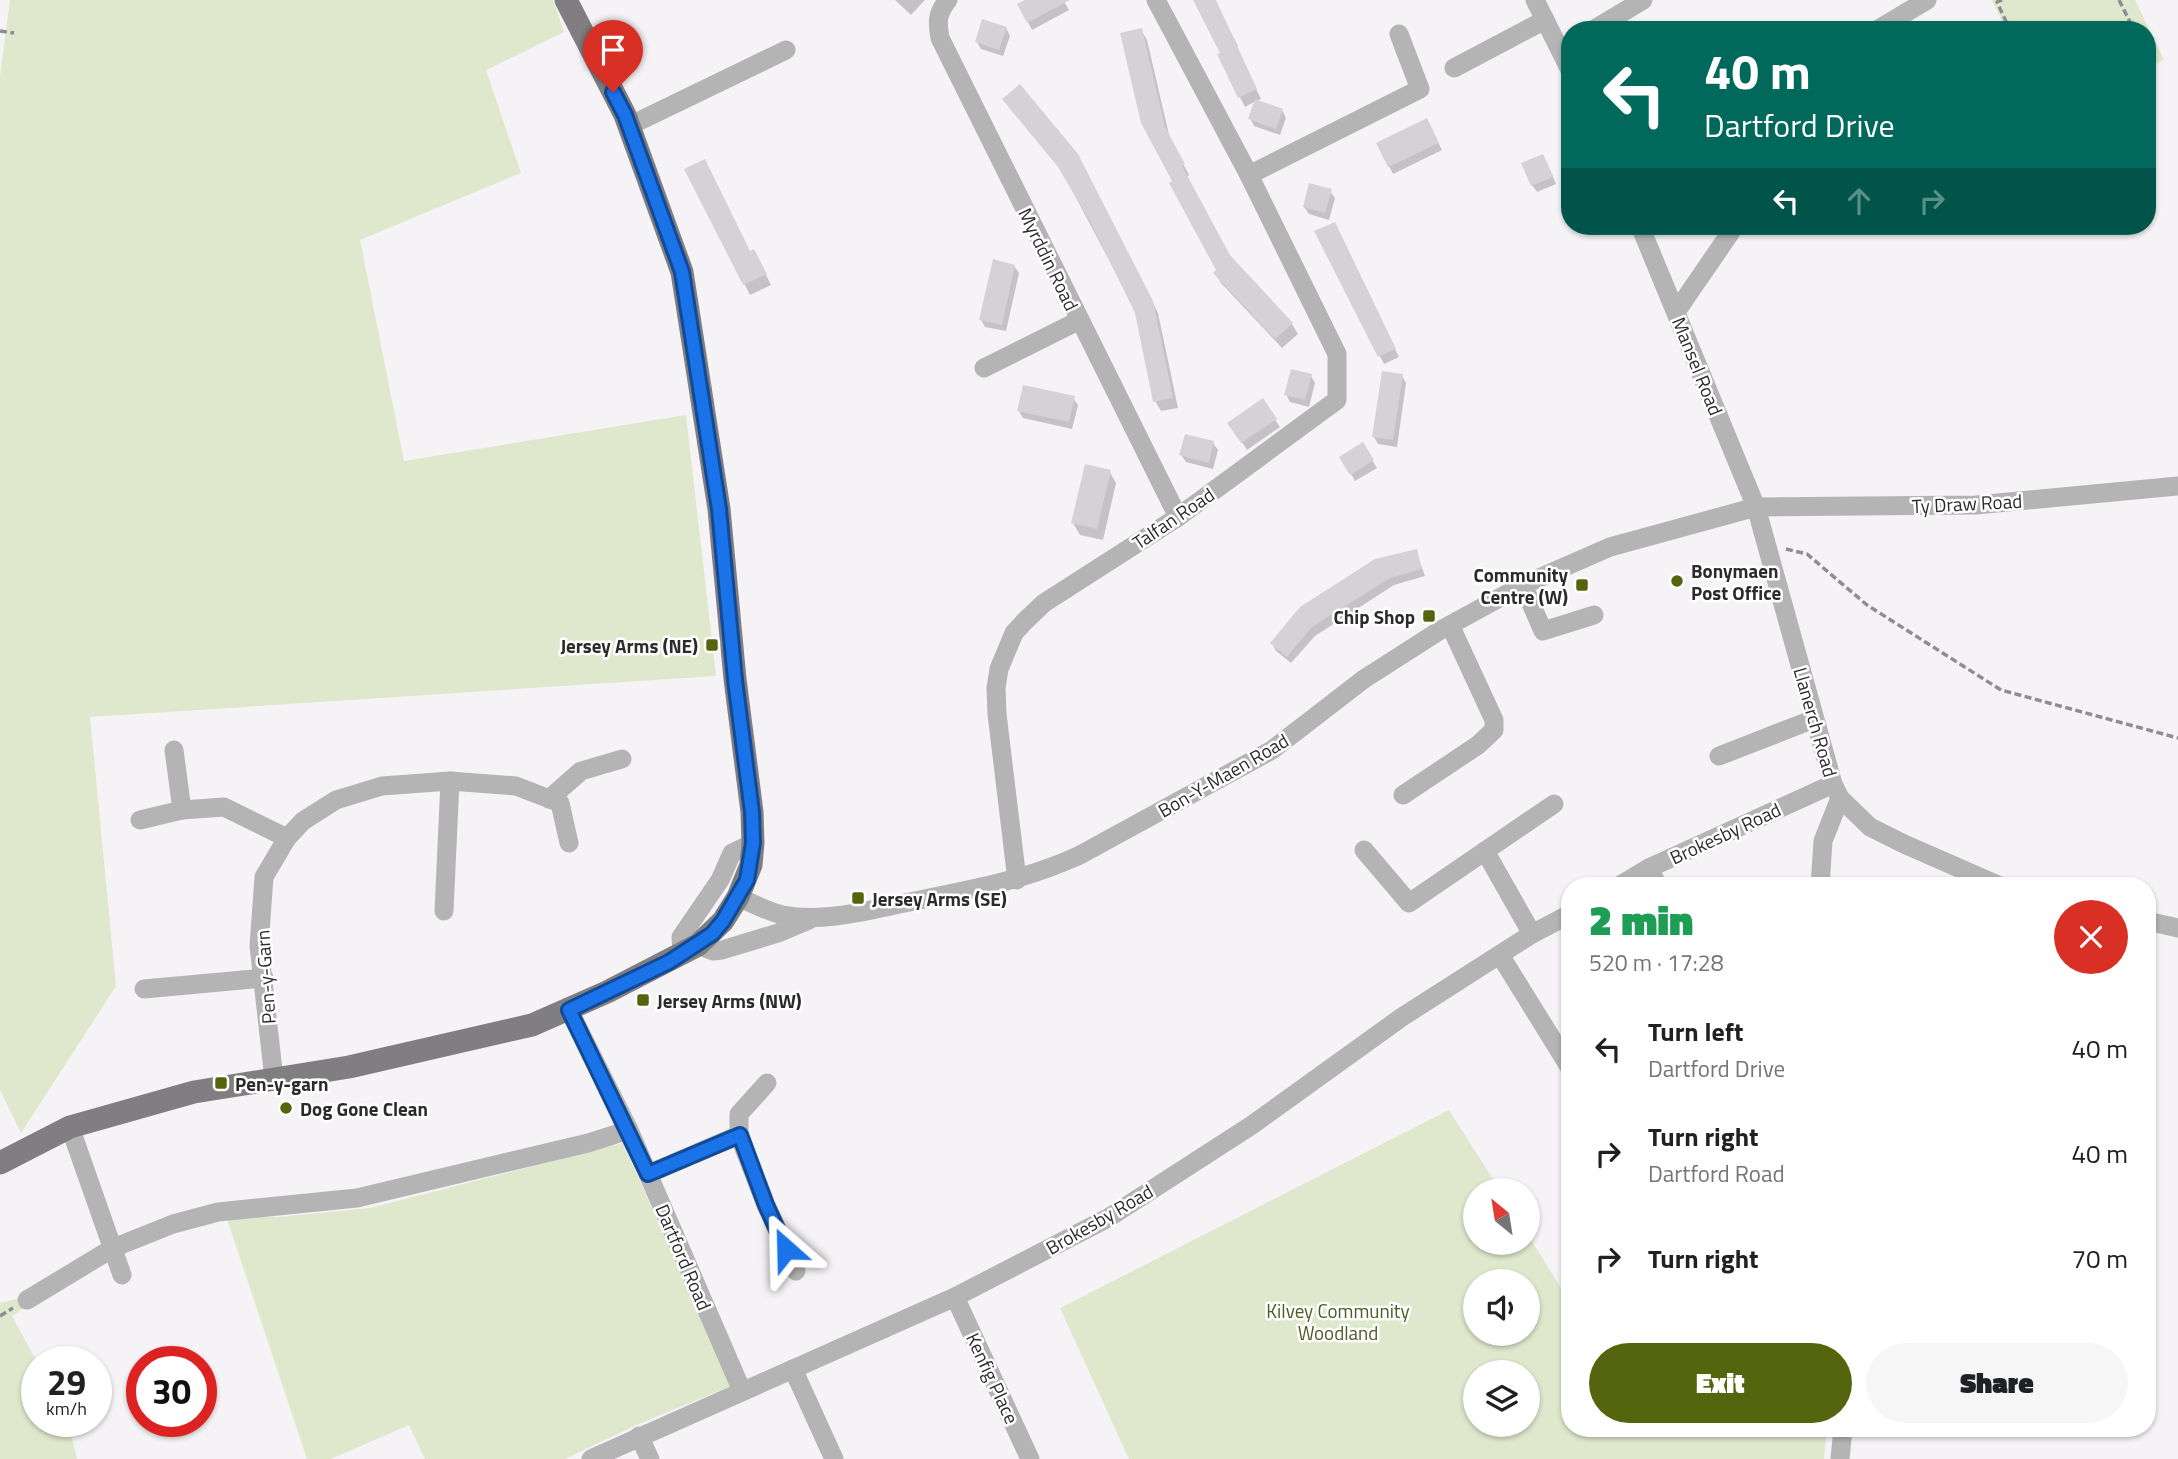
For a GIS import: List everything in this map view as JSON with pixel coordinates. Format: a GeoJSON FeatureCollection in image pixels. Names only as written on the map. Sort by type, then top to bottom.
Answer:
{"type":"FeatureCollection","features":[{"type":"Feature","properties":{"kind":"main road"},"geometry":{"type":"LineString","coordinates":[[0,1163],[70,1127],[194,1092],[349,1067],[532,1025],[569,1010],[690,950],[723,921],[738,897],[751,865],[752,812],[735,680],[719,509],[682,272],[629,125],[566,0]]}},
{"type":"Feature","properties":{"kind":"street","name":"Myrddin Road"},"geometry":{"type":"LineString","coordinates":[[948,0],[939,10],[937,22],[940,38],[1178,517]]}},
{"type":"Feature","properties":{"kind":"street"},"geometry":{"type":"LineString","coordinates":[[1156,0],[1248,175],[1420,89],[1399,34]]}},
{"type":"Feature","properties":{"kind":"street"},"geometry":{"type":"LineString","coordinates":[[1535,0],[1561,42]]}},
{"type":"Feature","properties":{"kind":"street"},"geometry":{"type":"LineString","coordinates":[[1608,21],[1643,0]]}},
{"type":"Feature","properties":{"kind":"street"},"geometry":{"type":"LineString","coordinates":[[1892,21],[1927,0]]}},
{"type":"Feature","properties":{"kind":"street"},"geometry":{"type":"LineString","coordinates":[[1454,68],[1545,20]]}},
{"type":"Feature","properties":{"kind":"street"},"geometry":{"type":"LineString","coordinates":[[629,125],[786,50]]}},
{"type":"Feature","properties":{"kind":"street","name":"Talfan Road"},"geometry":{"type":"LineString","coordinates":[[1017,880],[996,688],[999,669],[1014,633],[1044,603],[1178,517],[1337,400],[1337,354],[1248,175]]}},
{"type":"Feature","properties":{"kind":"street","name":"Mansel Road"},"geometry":{"type":"LineString","coordinates":[[1644,235],[1756,507]]}},
{"type":"Feature","properties":{"kind":"street"},"geometry":{"type":"LineString","coordinates":[[1676,313],[1729,235]]}},
{"type":"Feature","properties":{"kind":"street"},"geometry":{"type":"LineString","coordinates":[[984,368],[1080,320]]}},
{"type":"Feature","properties":{"kind":"street","name":"Ty Draw Road"},"geometry":{"type":"LineString","coordinates":[[1756,507],[1976,505],[2178,486]]}},
{"type":"Feature","properties":{"kind":"street","name":"Llanerch Road"},"geometry":{"type":"LineString","coordinates":[[1756,507],[1836,791],[1870,827],[1904,845],[1979,877]]}},
{"type":"Feature","properties":{"kind":"street","name":"Bon-Y-Maen Road"},"geometry":{"type":"LineString","coordinates":[[738,897],[781,915],[814,918],[860,912],[1017,880],[1049,869],[1080,855],[1272,750],[1364,679],[1450,625],[1523,585],[1610,547],[1756,507]]}},
{"type":"Feature","properties":{"kind":"street"},"geometry":{"type":"LineString","coordinates":[[1523,585],[1544,631],[1594,615]]}},
{"type":"Feature","properties":{"kind":"street"},"geometry":{"type":"LineString","coordinates":[[1404,794],[1478,745],[1494,730],[1494,719],[1450,625]]}},
{"type":"Feature","properties":{"kind":"street"},"geometry":{"type":"LineString","coordinates":[[1719,757],[1814,719]]}},
{"type":"Feature","properties":{"kind":"street"},"geometry":{"type":"LineString","coordinates":[[174,750],[183,810]]}},
{"type":"Feature","properties":{"kind":"street"},"geometry":{"type":"LineString","coordinates":[[569,843],[560,803],[549,799],[581,771],[622,759]]}},
{"type":"Feature","properties":{"kind":"street"},"geometry":{"type":"LineString","coordinates":[[443,911],[450,781]]}},
{"type":"Feature","properties":{"kind":"street","name":"Pen-y-Garn"},"geometry":{"type":"LineString","coordinates":[[274,1079],[259,946],[264,877],[287,838],[303,821],[336,800],[382,786],[450,781],[516,786],[549,799]]}},
{"type":"Feature","properties":{"kind":"street"},"geometry":{"type":"LineString","coordinates":[[1821,877],[1823,841],[1836,791]]}},
{"type":"Feature","properties":{"kind":"street","name":"Brokesby Road"},"geometry":{"type":"LineString","coordinates":[[1653,877],[1836,791]]}},
{"type":"Feature","properties":{"kind":"street"},"geometry":{"type":"LineString","coordinates":[[1364,850],[1409,903],[1554,804]]}},
{"type":"Feature","properties":{"kind":"street"},"geometry":{"type":"LineString","coordinates":[[141,820],[183,810],[224,807],[287,838]]}},
{"type":"Feature","properties":{"kind":"street"},"geometry":{"type":"LineString","coordinates":[[753,843],[732,853],[720,880],[681,937],[690,950],[722,950],[778,933],[814,918]]}},
{"type":"Feature","properties":{"kind":"street"},"geometry":{"type":"LineString","coordinates":[[1485,851],[1532,934]]}},
{"type":"Feature","properties":{"kind":"street","name":"Brokesby Road"},"geometry":{"type":"LineString","coordinates":[[591,1459],[955,1297],[1108,1218],[1252,1125],[1402,1017],[1532,934],[1561,919]]}},
{"type":"Feature","properties":{"kind":"street"},"geometry":{"type":"LineString","coordinates":[[2156,923],[2178,929]]}},
{"type":"Feature","properties":{"kind":"street"},"geometry":{"type":"LineString","coordinates":[[1500,955],[1561,1053]]}},
{"type":"Feature","properties":{"kind":"street"},"geometry":{"type":"LineString","coordinates":[[144,989],[264,978]]}},
{"type":"Feature","properties":{"kind":"street","name":"Dartford Road"},"geometry":{"type":"LineString","coordinates":[[569,1010],[629,1130],[742,1391]]}},
{"type":"Feature","properties":{"kind":"street"},"geometry":{"type":"LineString","coordinates":[[767,1083],[739,1114],[740,1135],[766,1205],[796,1271]]}},
{"type":"Feature","properties":{"kind":"street"},"geometry":{"type":"LineString","coordinates":[[70,1127],[122,1275]]}},
{"type":"Feature","properties":{"kind":"street"},"geometry":{"type":"LineString","coordinates":[[27,1300],[113,1248],[173,1224],[218,1212],[357,1198],[588,1143],[629,1130]]}},
{"type":"Feature","properties":{"kind":"street"},"geometry":{"type":"LineString","coordinates":[[648,1174],[740,1135]]}},
{"type":"Feature","properties":{"kind":"street","name":"Kenfig Place"},"geometry":{"type":"LineString","coordinates":[[955,1297],[1030,1459]]}},
{"type":"Feature","properties":{"kind":"street"},"geometry":{"type":"LineString","coordinates":[[793,1369],[834,1459]]}},
{"type":"Feature","properties":{"kind":"street"},"geometry":{"type":"LineString","coordinates":[[639,1436],[650,1459]]}},
{"type":"Feature","properties":{"kind":"street"},"geometry":{"type":"LineString","coordinates":[[1840,1459],[1842,1437]]}},
{"type":"Feature","properties":{"kind":"path"},"geometry":{"type":"LineString","coordinates":[[2002,0],[1997,2],[2006,21]]}},
{"type":"Feature","properties":{"kind":"path"},"geometry":{"type":"LineString","coordinates":[[2119,0],[2130,21]]}},
{"type":"Feature","properties":{"kind":"path"},"geometry":{"type":"LineString","coordinates":[[0,31],[14,33]]}},
{"type":"Feature","properties":{"kind":"path"},"geometry":{"type":"LineString","coordinates":[[1767,544],[1807,554],[1867,605],[2001,690],[2178,738]]}},
{"type":"Feature","properties":{"kind":"green space"},"geometry":{"type":"Polygon","coordinates":[[[10,0],[553,0],[564,32],[486,70],[521,173],[360,240],[404,461],[686,415],[716,676],[90,717],[116,986],[21,1133],[0,1090],[0,76],[10,0]]]}},
{"type":"Feature","properties":{"kind":"green space"},"geometry":{"type":"Polygon","coordinates":[[[1992,0],[2135,0],[2145,21],[2002,21],[1992,0]]]}},
{"type":"Feature","properties":{"kind":"green space"},"geometry":{"type":"Polygon","coordinates":[[[2156,43],[2164,60],[2156,64],[2156,43]]]}},
{"type":"Feature","properties":{"kind":"green space","name":"Kilvey Community Woodland"},"geometry":{"type":"Polygon","coordinates":[[[1449,1110],[1492,1178],[1463,1178],[1463,1255],[1540,1254],[1561,1288],[1561,1437],[1826,1437],[1824,1459],[1129,1459],[1060,1308],[1449,1110]]]}},
{"type":"Feature","properties":{"kind":"green space"},"geometry":{"type":"Polygon","coordinates":[[[623,1143],[731,1386],[634,1426],[565,1459],[425,1459],[409,1425],[331,1459],[307,1459],[226,1216],[278,1217],[370,1208],[623,1143]]]}},
{"type":"Feature","properties":{"kind":"green space"},"geometry":{"type":"Polygon","coordinates":[[[25,1297],[29,1305],[12,1316],[28,1346],[21,1346],[21,1437],[72,1437],[77,1459],[0,1459],[0,1303],[25,1297]]]}},
{"type":"Feature","properties":{"kind":"building"},"geometry":{"type":"Polygon","coordinates":[[[1025,0],[1070,0],[1027,23],[1017,4],[1025,0]]]}},
{"type":"Feature","properties":{"kind":"building"},"geometry":{"type":"Polygon","coordinates":[[[1193,0],[1216,0],[1257,89],[1238,98],[1217,54],[1220,53],[1193,0]]]}},
{"type":"Feature","properties":{"kind":"building"},"geometry":{"type":"Polygon","coordinates":[[[982,19],[1007,27],[999,50],[975,42],[982,19]]]}},
{"type":"Feature","properties":{"kind":"building"},"geometry":{"type":"Polygon","coordinates":[[[1142,28],[1165,127],[1185,164],[1182,166],[1230,255],[1293,323],[1275,339],[1213,273],[1216,270],[1169,183],[1172,181],[1141,123],[1120,33],[1142,28]]]}},
{"type":"Feature","properties":{"kind":"building"},"geometry":{"type":"Polygon","coordinates":[[[1020,84],[1078,154],[1153,301],[1173,398],[1153,402],[1135,313],[1092,225],[1058,167],[1002,99],[1020,84]]]}},
{"type":"Feature","properties":{"kind":"building"},"geometry":{"type":"Polygon","coordinates":[[[1255,99],[1283,109],[1276,129],[1248,119],[1255,99]]]}},
{"type":"Feature","properties":{"kind":"building"},"geometry":{"type":"Polygon","coordinates":[[[1427,118],[1439,143],[1388,167],[1376,143],[1427,118]]]}},
{"type":"Feature","properties":{"kind":"building"},"geometry":{"type":"Polygon","coordinates":[[[1543,154],[1553,177],[1531,186],[1521,163],[1543,154]]]}},
{"type":"Feature","properties":{"kind":"building"},"geometry":{"type":"Polygon","coordinates":[[[705,159],[750,251],[754,249],[767,274],[743,285],[684,169],[705,159]]]}},
{"type":"Feature","properties":{"kind":"building"},"geometry":{"type":"Polygon","coordinates":[[[1309,183],[1332,189],[1325,213],[1303,207],[1309,183]]]}},
{"type":"Feature","properties":{"kind":"building"},"geometry":{"type":"Polygon","coordinates":[[[1335,222],[1396,349],[1378,357],[1314,231],[1335,222]]]}},
{"type":"Feature","properties":{"kind":"building"},"geometry":{"type":"Polygon","coordinates":[[[993,259],[1015,265],[1002,325],[979,320],[993,259]]]}},
{"type":"Feature","properties":{"kind":"building"},"geometry":{"type":"Polygon","coordinates":[[[1291,369],[1312,374],[1305,400],[1284,395],[1291,369]]]}},
{"type":"Feature","properties":{"kind":"building"},"geometry":{"type":"Polygon","coordinates":[[[1382,371],[1403,374],[1393,440],[1372,437],[1382,371]]]}},
{"type":"Feature","properties":{"kind":"building"},"geometry":{"type":"Polygon","coordinates":[[[1023,385],[1075,396],[1069,422],[1017,411],[1023,385]]]}},
{"type":"Feature","properties":{"kind":"building"},"geometry":{"type":"Polygon","coordinates":[[[1263,398],[1277,419],[1241,443],[1227,423],[1263,398]]]}},
{"type":"Feature","properties":{"kind":"building"},"geometry":{"type":"Polygon","coordinates":[[[1185,434],[1214,441],[1209,463],[1179,455],[1185,434]]]}},
{"type":"Feature","properties":{"kind":"building"},"geometry":{"type":"Polygon","coordinates":[[[1363,442],[1374,460],[1350,475],[1339,457],[1363,442]]]}},
{"type":"Feature","properties":{"kind":"building"},"geometry":{"type":"Polygon","coordinates":[[[1085,464],[1111,470],[1097,529],[1071,523],[1085,464]]]}},
{"type":"Feature","properties":{"kind":"building"},"geometry":{"type":"Polygon","coordinates":[[[1417,549],[1422,569],[1390,578],[1323,620],[1311,628],[1287,657],[1270,643],[1300,607],[1375,559],[1417,549]]]}},
{"type":"Feature","properties":{"kind":"place","name":"Bonymaen Post Office"},"geometry":{"type":"Point","coordinates":[1677,581]}},
{"type":"Feature","properties":{"kind":"place","name":"Community Centre (W)"},"geometry":{"type":"Point","coordinates":[1582,585]}},
{"type":"Feature","properties":{"kind":"place","name":"Chip Shop"},"geometry":{"type":"Point","coordinates":[1429,616]}},
{"type":"Feature","properties":{"kind":"place","name":"Jersey Arms (NE)"},"geometry":{"type":"Point","coordinates":[712,645]}},
{"type":"Feature","properties":{"kind":"place","name":"Jersey Arms (SE)"},"geometry":{"type":"Point","coordinates":[858,898]}},
{"type":"Feature","properties":{"kind":"place","name":"Jersey Arms (NW)"},"geometry":{"type":"Point","coordinates":[643,1000]}},
{"type":"Feature","properties":{"kind":"place","name":"Pen-y-garn"},"geometry":{"type":"Point","coordinates":[221,1083]}},
{"type":"Feature","properties":{"kind":"place","name":"Dog Gone Clean"},"geometry":{"type":"Point","coordinates":[286,1108]}},
{"type":"Feature","properties":{"kind":"route"},"geometry":{"type":"LineString","coordinates":[[613,92],[625,115],[682,272],[719,509],[735,680],[752,812],[753,843],[747,880],[723,921],[712,934],[698,946],[669,962],[569,1010],[648,1174],[740,1135],[786,1249]]}}]}
